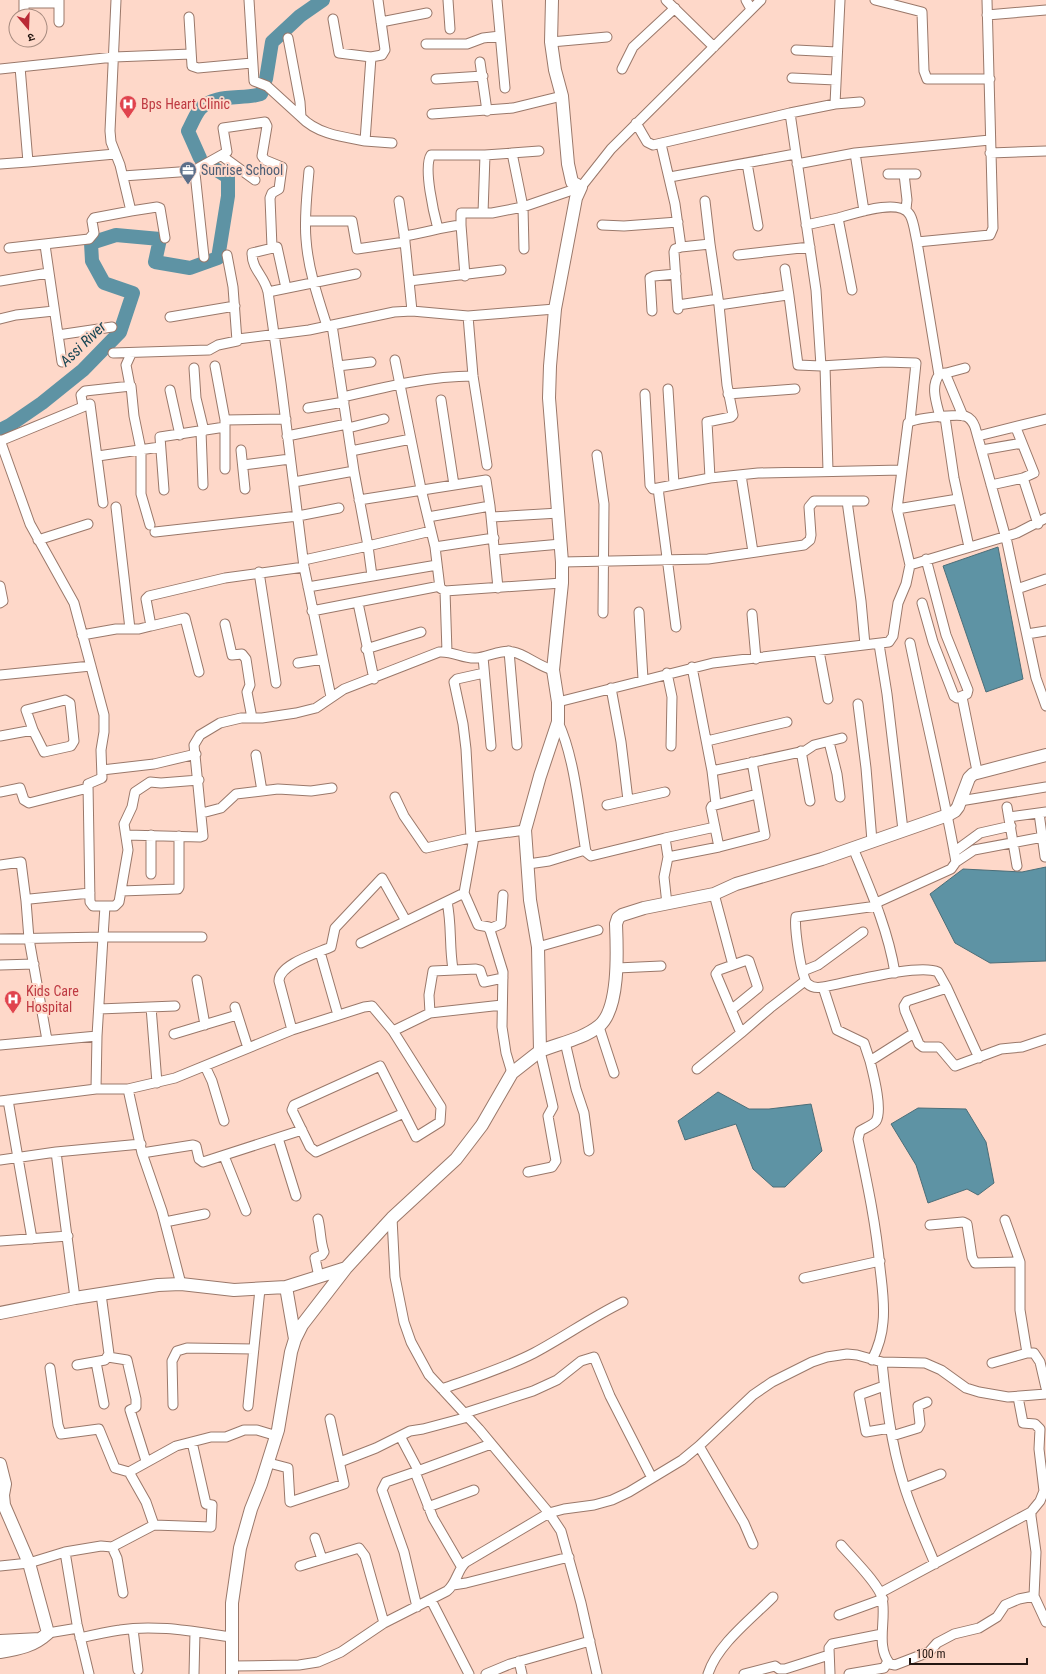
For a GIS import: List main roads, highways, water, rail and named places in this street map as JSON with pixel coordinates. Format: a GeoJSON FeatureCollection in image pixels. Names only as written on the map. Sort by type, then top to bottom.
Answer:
{"type":"FeatureCollection","features":[{"type":"Feature","properties":{"kind":"water"},"geometry":{"type":"Polygon","coordinates":[[[998,547],[1023,679],[986,692],[943,566],[998,547]]]}},
{"type":"Feature","properties":{"kind":"water"},"geometry":{"type":"Polygon","coordinates":[[[1046,867],[1046,961],[990,963],[955,943],[930,894],[963,869],[1022,872],[1046,867]]]}},
{"type":"Feature","properties":{"kind":"water"},"geometry":{"type":"Polygon","coordinates":[[[718,1092],[749,1109],[769,1109],[811,1104],[822,1151],[785,1187],[773,1187],[753,1169],[736,1124],[685,1140],[678,1121],[718,1092]]]}},
{"type":"Feature","properties":{"kind":"water"},"geometry":{"type":"Polygon","coordinates":[[[918,1108],[966,1109],[986,1142],[994,1183],[978,1195],[967,1189],[928,1203],[916,1165],[891,1124],[918,1108]]]}},
{"type":"Feature","properties":{"kind":"waterway","name":"Assi River"},"geometry":{"type":"LineString","coordinates":[[266,79],[272,42],[300,16],[323,0]]}},
{"type":"Feature","properties":{"kind":"waterway","name":"Assi River"},"geometry":{"type":"LineString","coordinates":[[200,158],[188,131],[200,109],[205,104],[219,99],[261,94],[263,89]]}},
{"type":"Feature","properties":{"kind":"waterway","name":"Assi River"},"geometry":{"type":"LineString","coordinates":[[0,430],[10,425],[42,403],[83,370],[120,332],[133,293],[104,283],[92,261],[91,243],[116,235],[160,239],[155,262],[190,268],[218,258],[228,196],[228,177],[212,167]]}},
{"type":"Feature","properties":{"kind":"place","name":"Bps Heart Clinic"},"geometry":{"type":"Point","coordinates":[128,119]}},
{"type":"Feature","properties":{"kind":"place","name":"Sunrise School"},"geometry":{"type":"Point","coordinates":[188,185]}},
{"type":"Feature","properties":{"kind":"place","name":"Kids Care Hospital"},"geometry":{"type":"Point","coordinates":[13,1014]}}]}
